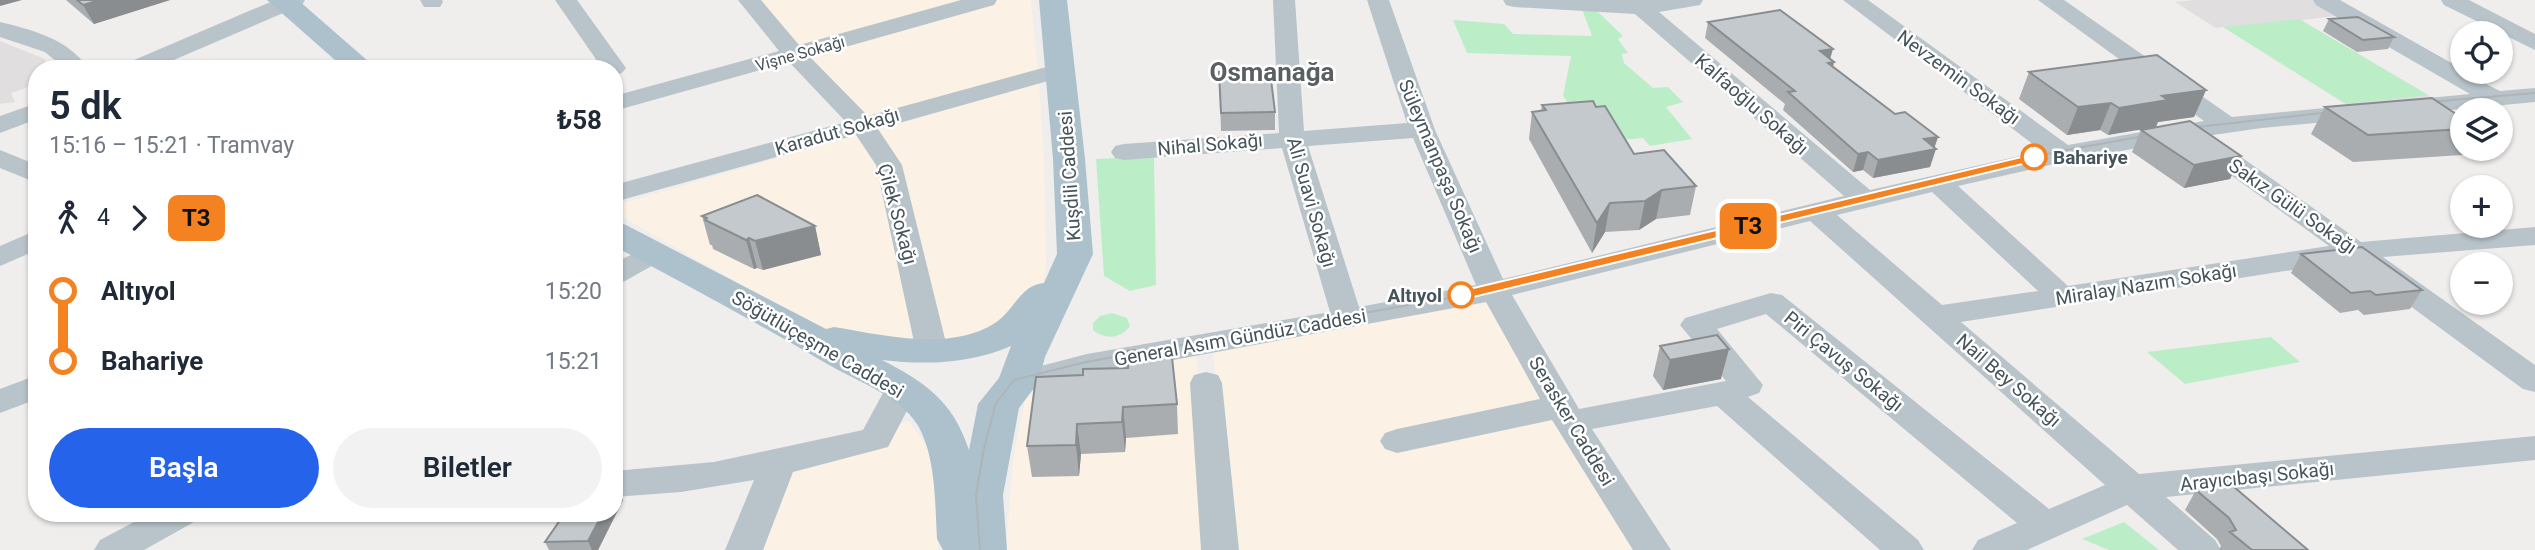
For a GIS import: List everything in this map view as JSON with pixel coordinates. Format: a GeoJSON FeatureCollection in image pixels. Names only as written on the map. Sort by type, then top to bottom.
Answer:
{"type":"FeatureCollection","features":[{"type":"Feature","properties":{"kind":"main road","name":"Kuşdili Caddesi"},"geometry":{"type":"LineString","coordinates":[[1018,383],[1025,357],[1074,254],[1053,0]]}},
{"type":"Feature","properties":{"kind":"main road"},"geometry":{"type":"LineString","coordinates":[[287,2],[352,60]]}},
{"type":"Feature","properties":{"kind":"main road","name":"Söğütlüçeşme Caddesi"},"geometry":{"type":"LineString","coordinates":[[623,237],[806,333],[894,384],[930,412],[947,449],[957,495],[960,550]]}},
{"type":"Feature","properties":{"kind":"main road"},"geometry":{"type":"LineString","coordinates":[[806,333],[892,350],[932,351],[969,346],[1006,334],[1020,321],[1074,254]]}},
{"type":"Feature","properties":{"kind":"main road"},"geometry":{"type":"LineString","coordinates":[[984,550],[981,495],[989,448],[999,404],[1018,383]]}},
{"type":"Feature","properties":{"kind":"street"},"geometry":{"type":"LineString","coordinates":[[566,0],[608,60]]}},
{"type":"Feature","properties":{"kind":"street","name":"Çilek Sokağı"},"geometry":{"type":"LineString","coordinates":[[748,0],[795,55],[862,124],[889,165],[932,351]]}},
{"type":"Feature","properties":{"kind":"street","name":"Vişne Sokağı"},"geometry":{"type":"LineString","coordinates":[[625,101],[986,0]]}},
{"type":"Feature","properties":{"kind":"street","name":"Ali Suavi Sokağı"},"geometry":{"type":"LineString","coordinates":[[1284,0],[1292,138],[1348,318]]}},
{"type":"Feature","properties":{"kind":"street","name":"Süleymanpaşa Sokağı"},"geometry":{"type":"LineString","coordinates":[[1378,0],[1422,130],[1495,290]]}},
{"type":"Feature","properties":{"kind":"street"},"geometry":{"type":"LineString","coordinates":[[1514,0],[1641,8],[1692,0]]}},
{"type":"Feature","properties":{"kind":"street","name":"Nevzemin Sokağı"},"geometry":{"type":"LineString","coordinates":[[1854,0],[2063,154]]}},
{"type":"Feature","properties":{"kind":"street"},"geometry":{"type":"LineString","coordinates":[[2049,0],[2227,125]]}},
{"type":"Feature","properties":{"kind":"street"},"geometry":{"type":"LineString","coordinates":[[2324,0],[2495,98]]}},
{"type":"Feature","properties":{"kind":"street"},"geometry":{"type":"LineString","coordinates":[[2452,0],[2535,43]]}},
{"type":"Feature","properties":{"kind":"street"},"geometry":{"type":"LineString","coordinates":[[153,60],[287,2]]}},
{"type":"Feature","properties":{"kind":"street","name":"Kalfaoğlu Sokağı"},"geometry":{"type":"LineString","coordinates":[[1641,8],[1864,200]]}},
{"type":"Feature","properties":{"kind":"street"},"geometry":{"type":"LineString","coordinates":[[0,29],[55,49],[72,60]]}},
{"type":"Feature","properties":{"kind":"street","name":"Karadut Sokağı"},"geometry":{"type":"LineString","coordinates":[[623,191],[1060,70]]}},
{"type":"Feature","properties":{"kind":"street","name":"General Asım Gündüz Caddesi"},"geometry":{"type":"LineString","coordinates":[[2506,98],[2535,95]]}},
{"type":"Feature","properties":{"kind":"street","name":"General Asım Gündüz Caddesi"},"geometry":{"type":"LineString","coordinates":[[1018,383],[1087,365],[1495,290],[2063,154],[2227,125],[2450,104]]}},
{"type":"Feature","properties":{"kind":"street"},"geometry":{"type":"LineString","coordinates":[[0,125],[28,114]]}},
{"type":"Feature","properties":{"kind":"street","name":"Nihal Sokağı"},"geometry":{"type":"LineString","coordinates":[[1124,152],[1422,130]]}},
{"type":"Feature","properties":{"kind":"street","name":"Sakız Gülü Sokağı"},"geometry":{"type":"LineString","coordinates":[[2186,131],[2532,376]]}},
{"type":"Feature","properties":{"kind":"street"},"geometry":{"type":"LineString","coordinates":[[0,159],[28,170]]}},
{"type":"Feature","properties":{"kind":"street"},"geometry":{"type":"LineString","coordinates":[[1939,184],[2062,297]]}},
{"type":"Feature","properties":{"kind":"street","name":"Nail Bey Sokağı"},"geometry":{"type":"LineString","coordinates":[[1816,211],[2202,550]]}},
{"type":"Feature","properties":{"kind":"street","name":"Miralay Nazım Sokağı"},"geometry":{"type":"LineString","coordinates":[[1935,316],[2356,251],[2535,236]]}},
{"type":"Feature","properties":{"kind":"street"},"geometry":{"type":"LineString","coordinates":[[0,257],[28,246]]}},
{"type":"Feature","properties":{"kind":"street"},"geometry":{"type":"LineString","coordinates":[[623,270],[654,253]]}},
{"type":"Feature","properties":{"kind":"street","name":"Serasker Caddesi"},"geometry":{"type":"LineString","coordinates":[[1495,290],[1566,414],[1652,550]]}},
{"type":"Feature","properties":{"kind":"street","name":"Piri Çavuş Sokağı"},"geometry":{"type":"LineString","coordinates":[[1724,394],[1747,385],[1696,325],[1770,302],[2046,527]]}},
{"type":"Feature","properties":{"kind":"street"},"geometry":{"type":"LineString","coordinates":[[1206,383],[1220,550]]}},
{"type":"Feature","properties":{"kind":"street"},"geometry":{"type":"LineString","coordinates":[[0,402],[28,390]]}},
{"type":"Feature","properties":{"kind":"street"},"geometry":{"type":"LineString","coordinates":[[1397,441],[1566,414],[1724,394],[1905,550]]}},
{"type":"Feature","properties":{"kind":"street"},"geometry":{"type":"LineString","coordinates":[[623,484],[655,483],[778,465],[876,439],[895,401]]}},
{"type":"Feature","properties":{"kind":"street","name":"Arayıcıbaşı Sokağı"},"geometry":{"type":"LineString","coordinates":[[1991,550],[2132,488],[2535,448]]}},
{"type":"Feature","properties":{"kind":"street"},"geometry":{"type":"LineString","coordinates":[[744,550],[778,465]]}},
{"type":"Feature","properties":{"kind":"street"},"geometry":{"type":"LineString","coordinates":[[113,550],[164,522]]}},
{"type":"Feature","properties":{"kind":"shaded area"},"geometry":{"type":"Polygon","coordinates":[[[750,0],[975,0],[798,52],[750,0]]]}},
{"type":"Feature","properties":{"kind":"shaded area"},"geometry":{"type":"Polygon","coordinates":[[[992,0],[1031,0],[1038,73],[865,120],[802,56],[992,0]]]}},
{"type":"Feature","properties":{"kind":"shaded area"},"geometry":{"type":"Polygon","coordinates":[[[2319,0],[2345,15],[2301,20],[2433,98],[2349,106],[2223,27],[2216,28],[2175,2],[2319,0]]]}},
{"type":"Feature","properties":{"kind":"shaded area"},"geometry":{"type":"Polygon","coordinates":[[[0,41],[45,59],[28,60],[28,87],[11,93],[15,102],[0,104],[0,41]]]}},
{"type":"Feature","properties":{"kind":"shaded area"},"geometry":{"type":"Polygon","coordinates":[[[1039,83],[1046,266],[1041,293],[1013,325],[939,345],[877,128],[1039,83]]]}},
{"type":"Feature","properties":{"kind":"shaded area"},"geometry":{"type":"Polygon","coordinates":[[[860,134],[884,167],[924,346],[822,331],[623,217],[623,203],[860,134]]]}},
{"type":"Feature","properties":{"kind":"shaded area"},"geometry":{"type":"Polygon","coordinates":[[[1494,302],[1641,546],[1627,550],[1230,550],[1213,349],[1494,302]]]}},
{"type":"Feature","properties":{"kind":"shaded area"},"geometry":{"type":"Polygon","coordinates":[[[1196,355],[1212,550],[1006,550],[1013,461],[1026,395],[1088,389],[1088,372],[1196,355]]]}},
{"type":"Feature","properties":{"kind":"shaded area"},"geometry":{"type":"Polygon","coordinates":[[[908,421],[934,455],[938,550],[753,550],[788,462],[908,421]]]}},
{"type":"Feature","properties":{"kind":"green space"},"geometry":{"type":"Polygon","coordinates":[[[1580,4],[1596,10],[1623,36],[1618,39],[1628,53],[1622,54],[1624,63],[1653,88],[1668,87],[1683,102],[1666,107],[1692,139],[1650,146],[1643,138],[1617,138],[1596,131],[1563,96],[1571,56],[1467,53],[1453,20],[1504,24],[1513,34],[1592,36],[1580,4]]]}},
{"type":"Feature","properties":{"kind":"green space"},"geometry":{"type":"Polygon","coordinates":[[[2299,19],[2428,95],[2346,104],[2223,27],[2299,19]]]}},
{"type":"Feature","properties":{"kind":"green space"},"geometry":{"type":"Polygon","coordinates":[[[1154,156],[1156,285],[1130,291],[1104,276],[1096,159],[1154,156]]]}},
{"type":"Feature","properties":{"kind":"green space"},"geometry":{"type":"Polygon","coordinates":[[[1112,313],[1127,318],[1130,326],[1122,334],[1108,337],[1093,330],[1093,323],[1100,316],[1112,313]]]}},
{"type":"Feature","properties":{"kind":"green space"},"geometry":{"type":"Polygon","coordinates":[[[2271,337],[2300,362],[2185,384],[2147,352],[2271,337]]]}},
{"type":"Feature","properties":{"kind":"green space"},"geometry":{"type":"Polygon","coordinates":[[[2124,522],[2159,550],[2109,550],[2082,539],[2124,522]]]}},
{"type":"Feature","properties":{"kind":"building"},"geometry":{"type":"Polygon","coordinates":[[[77,0],[100,0],[83,5],[77,0]]]}},
{"type":"Feature","properties":{"kind":"building"},"geometry":{"type":"Polygon","coordinates":[[[1780,10],[1833,49],[1820,51],[1834,62],[1828,63],[1895,114],[1905,112],[1938,137],[1924,139],[1936,149],[1878,160],[1868,152],[1858,154],[1788,92],[1795,91],[1708,22],[1780,10]]]}},
{"type":"Feature","properties":{"kind":"building"},"geometry":{"type":"Polygon","coordinates":[[[2358,17],[2394,37],[2363,40],[2329,19],[2358,17]]]}},
{"type":"Feature","properties":{"kind":"building"},"geometry":{"type":"Polygon","coordinates":[[[2157,55],[2206,90],[2162,96],[2168,100],[2119,108],[2111,103],[2078,107],[2029,72],[2157,55]]]}},
{"type":"Feature","properties":{"kind":"building"},"geometry":{"type":"Polygon","coordinates":[[[1270,71],[1275,112],[1221,113],[1219,72],[1270,71]]]}},
{"type":"Feature","properties":{"kind":"building"},"geometry":{"type":"Polygon","coordinates":[[[2432,98],[2450,110],[2450,130],[2368,135],[2325,107],[2432,98]]]}},
{"type":"Feature","properties":{"kind":"building"},"geometry":{"type":"Polygon","coordinates":[[[1593,101],[1596,107],[1605,106],[1634,154],[1664,150],[1696,186],[1662,190],[1645,201],[1610,203],[1597,223],[1532,112],[1546,110],[1542,105],[1593,101]]]}},
{"type":"Feature","properties":{"kind":"building"},"geometry":{"type":"Polygon","coordinates":[[[2190,121],[2241,156],[2194,165],[2141,130],[2190,121]]]}},
{"type":"Feature","properties":{"kind":"building"},"geometry":{"type":"Polygon","coordinates":[[[757,195],[815,226],[755,241],[749,238],[746,240],[702,216],[757,195]]]}},
{"type":"Feature","properties":{"kind":"building"},"geometry":{"type":"Polygon","coordinates":[[[2362,247],[2422,290],[2376,295],[2370,291],[2351,293],[2301,254],[2362,247]]]}},
{"type":"Feature","properties":{"kind":"building"},"geometry":{"type":"Polygon","coordinates":[[[1717,335],[1729,349],[1670,360],[1660,346],[1717,335]]]}},
{"type":"Feature","properties":{"kind":"building"},"geometry":{"type":"Polygon","coordinates":[[[1171,348],[1177,404],[1123,407],[1122,422],[1077,424],[1076,445],[1027,446],[1036,377],[1083,375],[1083,369],[1128,368],[1128,351],[1171,348]]]}},
{"type":"Feature","properties":{"kind":"building"},"geometry":{"type":"Polygon","coordinates":[[[2227,481],[2308,550],[2252,550],[2230,532],[2236,530],[2229,518],[2196,490],[2227,481]]]}},
{"type":"Feature","properties":{"kind":"building"},"geometry":{"type":"Polygon","coordinates":[[[559,522],[598,522],[588,541],[545,542],[559,522]]]}},
{"type":"Feature","properties":{"kind":"tram line"},"geometry":{"type":"LineString","coordinates":[[2417,103],[2535,93]]}},
{"type":"Feature","properties":{"kind":"tram line"},"geometry":{"type":"LineString","coordinates":[[2180,129],[2340,111]]}},
{"type":"Feature","properties":{"kind":"tram line"},"geometry":{"type":"LineString","coordinates":[[980,550],[976,495],[984,448],[996,403],[1014,380],[1086,362],[1466,295],[2060,151],[2156,134]]}},
{"type":"Feature","properties":{"kind":"tram line","name":"T3"},"geometry":{"type":"LineString","coordinates":[[1461,295],[2034,157]]}},
{"type":"Feature","properties":{"kind":"place","name":"Bahariye"},"geometry":{"type":"Point","coordinates":[2034,157]}},
{"type":"Feature","properties":{"kind":"place","name":"Altıyol"},"geometry":{"type":"Point","coordinates":[1461,295]}},
{"type":"Feature","properties":{"kind":"district","name":"Osmanağa"},"geometry":{"type":"Point","coordinates":[1272,72]}}]}
